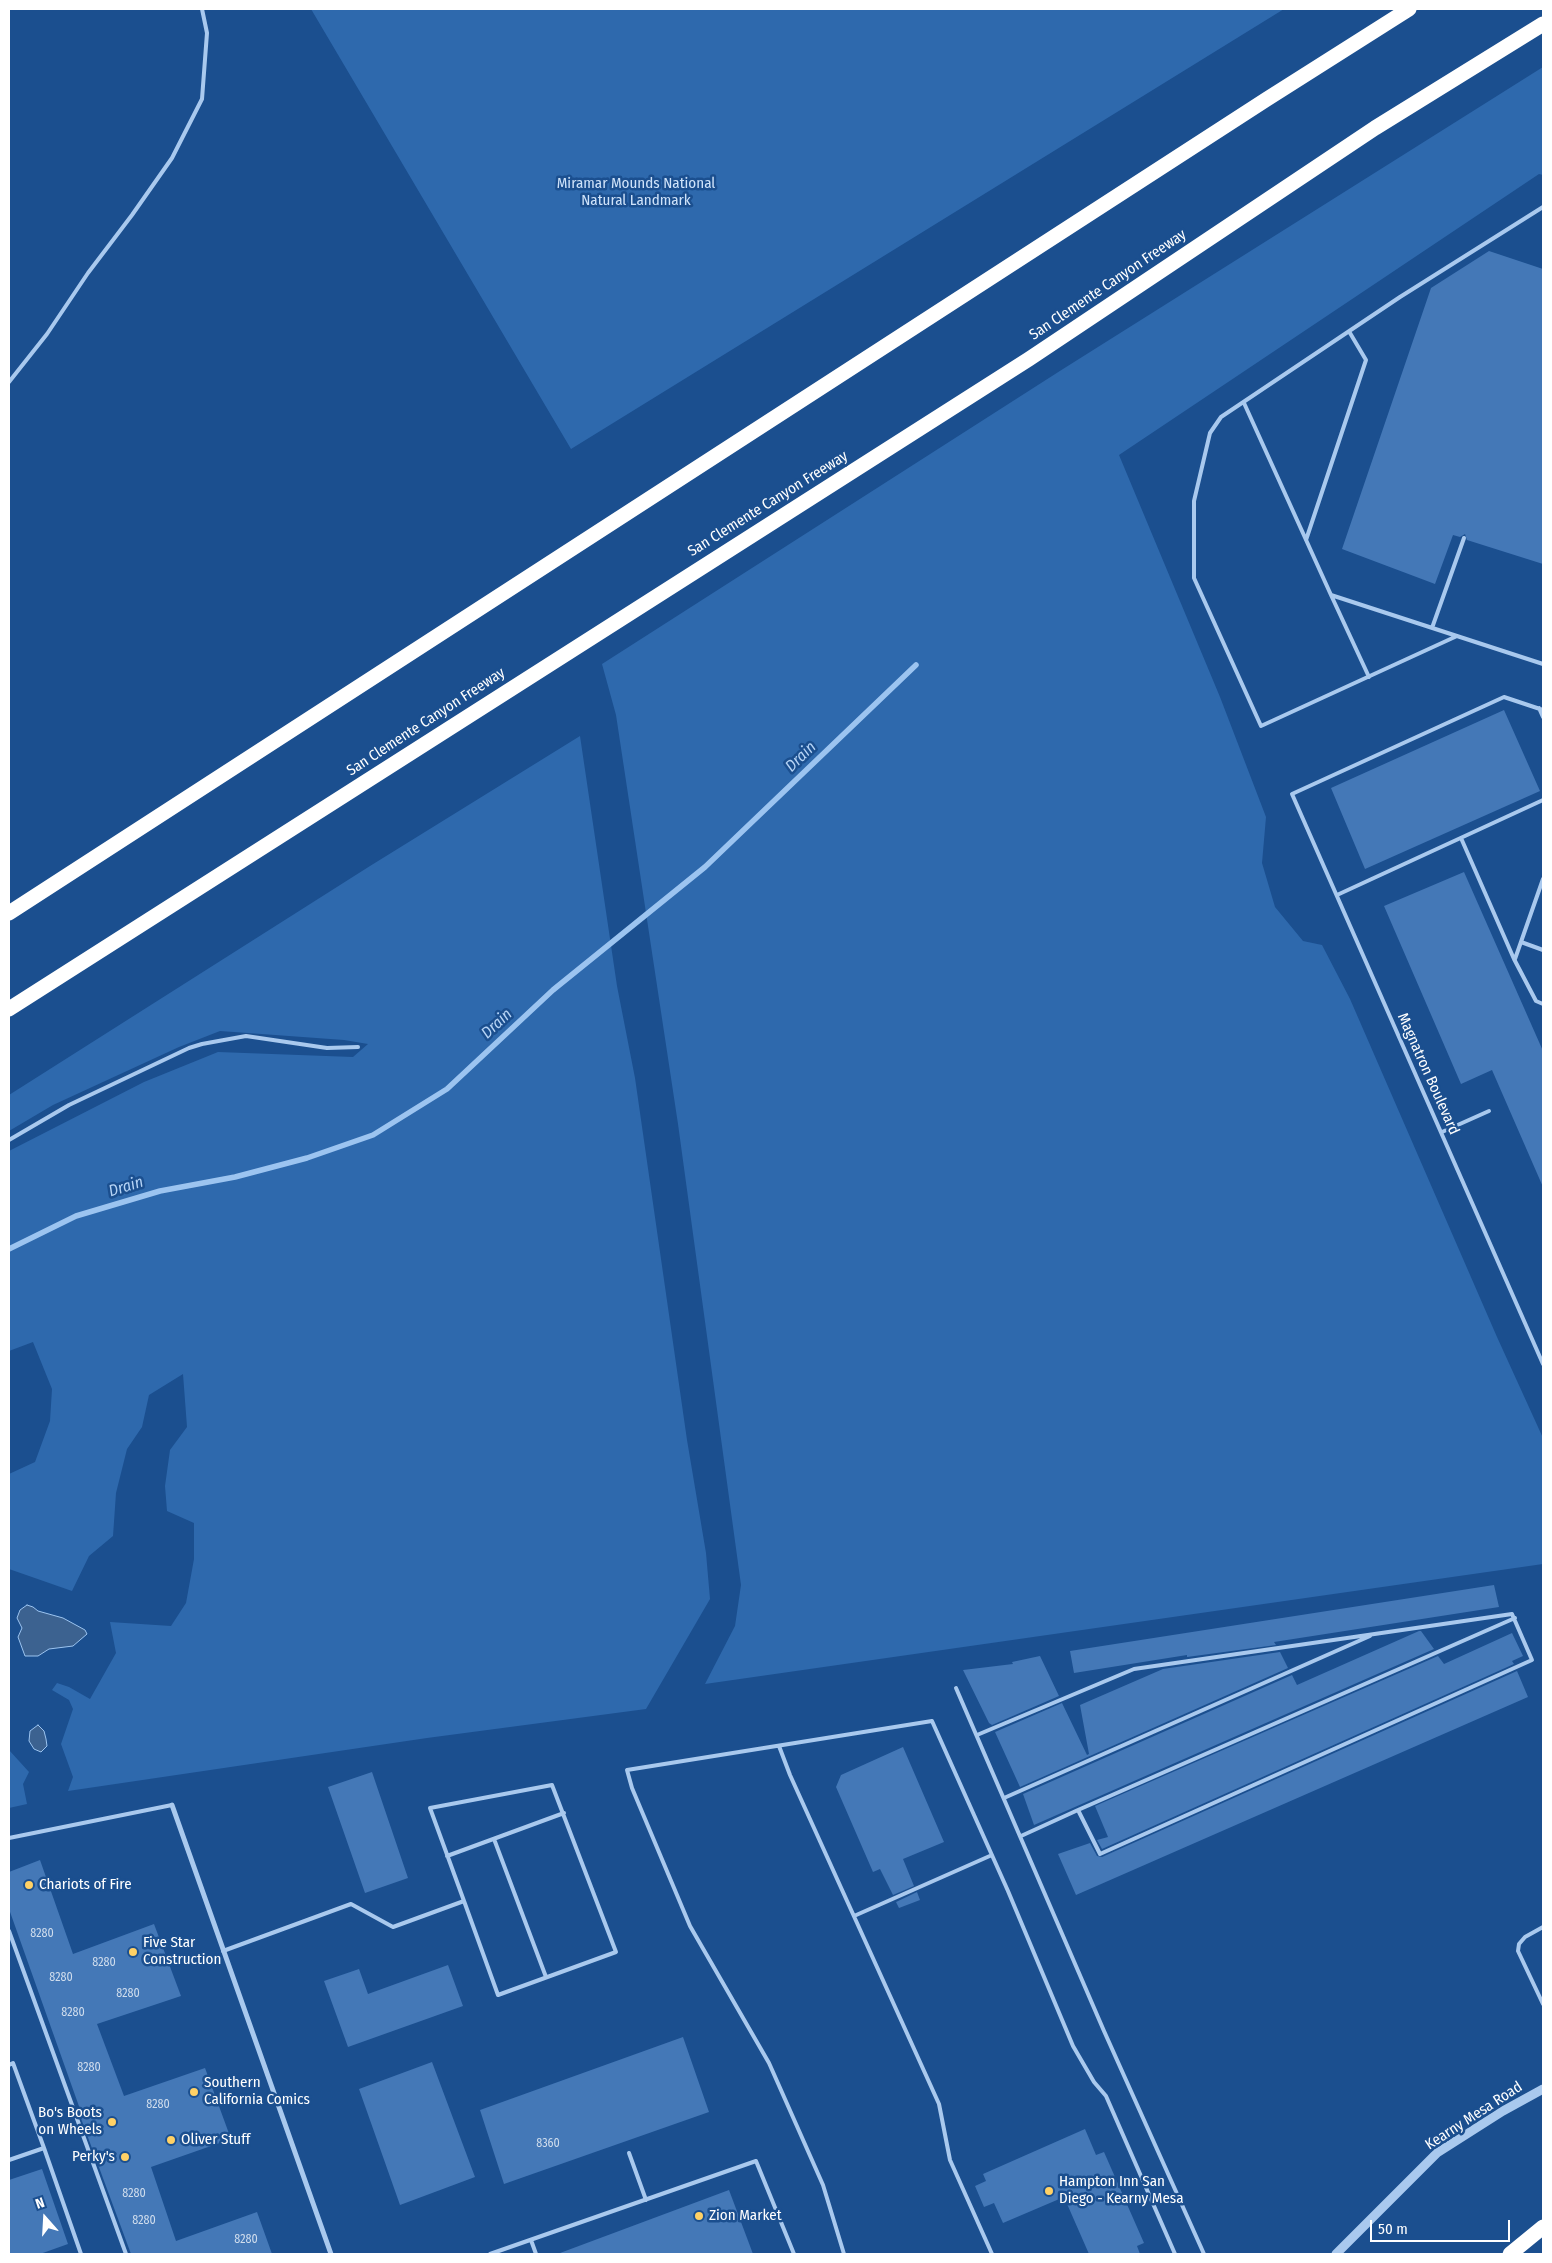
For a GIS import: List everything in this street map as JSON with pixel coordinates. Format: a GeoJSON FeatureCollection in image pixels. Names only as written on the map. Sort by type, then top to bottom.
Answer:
{"type":"FeatureCollection","features":[{"type":"Feature","properties":{"kind":"highway"},"geometry":{"type":"LineString","coordinates":[[9,912],[1233,120],[1409,9]]}},
{"type":"Feature","properties":{"kind":"highway","name":"San Clemente Canyon Freeway"},"geometry":{"type":"LineString","coordinates":[[9,1009],[1029,359],[1375,128],[1543,24]]}},
{"type":"Feature","properties":{"kind":"highway"},"geometry":{"type":"LineString","coordinates":[[1510,2254],[1543,2227]]}},
{"type":"Feature","properties":{"kind":"street"},"geometry":{"type":"LineString","coordinates":[[172,1805],[331,2254]]}},
{"type":"Feature","properties":{"kind":"street","name":"Kearny Mesa Road"},"geometry":{"type":"LineString","coordinates":[[1336,2254],[1437,2153],[1543,2089]]}},
{"type":"Feature","properties":{"kind":"lane"},"geometry":{"type":"LineString","coordinates":[[9,382],[47,334],[88,273],[172,158],[202,99],[207,34],[202,9]]}},
{"type":"Feature","properties":{"kind":"lane"},"geometry":{"type":"LineString","coordinates":[[1457,636],[1261,726],[1194,578],[1194,501],[1210,432],[1221,417],[1350,333],[1400,297],[1543,207]]}},
{"type":"Feature","properties":{"kind":"lane"},"geometry":{"type":"LineString","coordinates":[[1306,540],[1366,360],[1350,333]]}},
{"type":"Feature","properties":{"kind":"lane"},"geometry":{"type":"LineString","coordinates":[[1244,403],[1369,677]]}},
{"type":"Feature","properties":{"kind":"lane"},"geometry":{"type":"LineString","coordinates":[[1432,628],[1464,538]]}},
{"type":"Feature","properties":{"kind":"lane"},"geometry":{"type":"LineString","coordinates":[[1331,595],[1543,664]]}},
{"type":"Feature","properties":{"kind":"lane","name":"Magnatron Boulevard"},"geometry":{"type":"LineString","coordinates":[[1541,709],[1504,697],[1292,794],[1543,1364]]}},
{"type":"Feature","properties":{"kind":"lane"},"geometry":{"type":"LineString","coordinates":[[1541,709],[1543,717]]}},
{"type":"Feature","properties":{"kind":"lane"},"geometry":{"type":"LineString","coordinates":[[1337,894],[1543,800]]}},
{"type":"Feature","properties":{"kind":"lane"},"geometry":{"type":"LineString","coordinates":[[1461,838],[1514,959],[1536,1001],[1543,1004]]}},
{"type":"Feature","properties":{"kind":"lane"},"geometry":{"type":"LineString","coordinates":[[1514,959],[1543,879]]}},
{"type":"Feature","properties":{"kind":"lane"},"geometry":{"type":"LineString","coordinates":[[1521,942],[1543,950]]}},
{"type":"Feature","properties":{"kind":"lane"},"geometry":{"type":"LineString","coordinates":[[9,1140],[69,1105],[189,1048],[202,1044],[246,1036],[327,1048],[358,1047]]}},
{"type":"Feature","properties":{"kind":"lane"},"geometry":{"type":"LineString","coordinates":[[1442,1132],[1489,1111]]}},
{"type":"Feature","properties":{"kind":"lane"},"geometry":{"type":"LineString","coordinates":[[977,1735],[1134,1669],[1512,1614],[1532,1660],[1100,1854],[1078,1810]]}},
{"type":"Feature","properties":{"kind":"lane"},"geometry":{"type":"LineString","coordinates":[[1021,1836],[1514,1618]]}},
{"type":"Feature","properties":{"kind":"lane"},"geometry":{"type":"LineString","coordinates":[[1004,1798],[1375,1634]]}},
{"type":"Feature","properties":{"kind":"lane"},"geometry":{"type":"LineString","coordinates":[[956,1688],[1104,2031],[1204,2254]]}},
{"type":"Feature","properties":{"kind":"lane"},"geometry":{"type":"LineString","coordinates":[[844,2254],[823,2185],[769,2063],[690,1926],[632,1788],[627,1770],[932,1721],[1074,2046],[1094,2082],[1106,2096],[1175,2254]]}},
{"type":"Feature","properties":{"kind":"lane"},"geometry":{"type":"LineString","coordinates":[[779,1746],[790,1775],[938,2104],[950,2160],[992,2254]]}},
{"type":"Feature","properties":{"kind":"lane"},"geometry":{"type":"LineString","coordinates":[[552,1785],[564,1814],[616,1952],[498,1995],[430,1808],[552,1785]]}},
{"type":"Feature","properties":{"kind":"lane"},"geometry":{"type":"LineString","coordinates":[[9,1838],[172,1805]]}},
{"type":"Feature","properties":{"kind":"lane"},"geometry":{"type":"LineString","coordinates":[[447,1856],[564,1814]]}},
{"type":"Feature","properties":{"kind":"lane"},"geometry":{"type":"LineString","coordinates":[[494,1839],[546,1977]]}},
{"type":"Feature","properties":{"kind":"lane"},"geometry":{"type":"LineString","coordinates":[[854,1916],[992,1855]]}},
{"type":"Feature","properties":{"kind":"lane"},"geometry":{"type":"LineString","coordinates":[[223,1951],[351,1904],[393,1927],[464,1901]]}},
{"type":"Feature","properties":{"kind":"lane"},"geometry":{"type":"LineString","coordinates":[[1543,1927],[1525,1937],[1518,1951],[1541,1994],[1543,2004]]}},
{"type":"Feature","properties":{"kind":"lane"},"geometry":{"type":"LineString","coordinates":[[9,1931],[126,2254]]}},
{"type":"Feature","properties":{"kind":"lane"},"geometry":{"type":"LineString","coordinates":[[9,2065],[13,2063],[81,2254]]}},
{"type":"Feature","properties":{"kind":"lane"},"geometry":{"type":"LineString","coordinates":[[9,2160],[44,2148]]}},
{"type":"Feature","properties":{"kind":"lane"},"geometry":{"type":"LineString","coordinates":[[629,2153],[646,2200]]}},
{"type":"Feature","properties":{"kind":"lane"},"geometry":{"type":"LineString","coordinates":[[490,2254],[756,2161],[794,2254]]}},
{"type":"Feature","properties":{"kind":"lane"},"geometry":{"type":"LineString","coordinates":[[531,2240],[536,2254]]}},
{"type":"Feature","properties":{"kind":"green space","name":"Miramar Mounds National Natural Landmark"},"geometry":{"type":"Polygon","coordinates":[[[311,9],[1284,9],[571,449],[311,9]]]}},
{"type":"Feature","properties":{"kind":"green space"},"geometry":{"type":"Polygon","coordinates":[[[1543,67],[1543,175],[1539,174],[1119,455],[1220,697],[1266,817],[1262,863],[1275,907],[1303,941],[1322,945],[1350,999],[1543,1438],[1543,1564],[705,1684],[735,1626],[741,1585],[678,1124],[616,715],[602,664],[1063,369],[1543,67]]]}},
{"type":"Feature","properties":{"kind":"green space"},"geometry":{"type":"Polygon","coordinates":[[[580,736],[617,986],[635,1078],[687,1440],[706,1553],[710,1599],[646,1709],[427,1738],[68,1791],[73,1777],[61,1744],[73,1709],[69,1700],[52,1690],[57,1683],[69,1687],[90,1699],[116,1653],[110,1622],[171,1626],[186,1603],[194,1559],[194,1523],[167,1511],[165,1486],[170,1450],[187,1427],[183,1374],[149,1395],[142,1427],[127,1449],[116,1493],[113,1536],[89,1556],[72,1591],[9,1569],[9,1474],[35,1462],[50,1421],[52,1389],[33,1342],[9,1351],[9,1151],[144,1082],[218,1052],[353,1057],[368,1044],[344,1040],[220,1031],[179,1047],[53,1105],[9,1131],[9,1095],[370,866],[580,736]]]}},
{"type":"Feature","properties":{"kind":"green space"},"geometry":{"type":"Polygon","coordinates":[[[9,1750],[29,1772],[23,1784],[27,1804],[9,1808],[9,1750]]]}},
{"type":"Feature","properties":{"kind":"shaded area"},"geometry":{"type":"Polygon","coordinates":[[[27,1605],[38,1611],[63,1618],[85,1630],[87,1634],[73,1646],[49,1649],[38,1656],[25,1656],[18,1637],[22,1628],[17,1618],[20,1610],[27,1605]]]}},
{"type":"Feature","properties":{"kind":"shaded area"},"geometry":{"type":"Polygon","coordinates":[[[38,1725],[44,1731],[47,1746],[41,1752],[34,1749],[29,1741],[30,1731],[38,1725]]]}},
{"type":"Feature","properties":{"kind":"building"},"geometry":{"type":"Polygon","coordinates":[[[1489,251],[1543,269],[1543,564],[1467,540],[1465,534],[1460,537],[1453,535],[1435,584],[1342,549],[1431,288],[1489,251]]]}},
{"type":"Feature","properties":{"kind":"building"},"geometry":{"type":"Polygon","coordinates":[[[1504,710],[1540,791],[1365,869],[1331,788],[1504,710]]]}},
{"type":"Feature","properties":{"kind":"building"},"geometry":{"type":"Polygon","coordinates":[[[1464,872],[1543,1051],[1543,1187],[1492,1070],[1461,1084],[1384,906],[1464,872]]]}},
{"type":"Feature","properties":{"kind":"building"},"geometry":{"type":"Polygon","coordinates":[[[1494,1585],[1499,1607],[1274,1642],[1276,1645],[1187,1657],[1187,1655],[1074,1673],[1070,1651],[1494,1585]]]}},
{"type":"Feature","properties":{"kind":"building"},"geometry":{"type":"Polygon","coordinates":[[[1421,1631],[1434,1649],[1034,1825],[1023,1794],[1292,1675],[1297,1685],[1421,1631]]]}},
{"type":"Feature","properties":{"kind":"building"},"geometry":{"type":"Polygon","coordinates":[[[1512,1633],[1523,1656],[1512,1661],[1514,1664],[1102,1849],[1097,1840],[1108,1837],[1095,1806],[1438,1656],[1444,1664],[1512,1633]]]}},
{"type":"Feature","properties":{"kind":"building"},"geometry":{"type":"Polygon","coordinates":[[[1280,1652],[1288,1668],[1020,1787],[995,1732],[1062,1703],[1087,1755],[1089,1754],[1080,1705],[1163,1669],[1280,1652]]]}},
{"type":"Feature","properties":{"kind":"building"},"geometry":{"type":"Polygon","coordinates":[[[1040,1656],[1059,1696],[992,1725],[989,1723],[963,1670],[1013,1664],[1012,1662],[1040,1656]]]}},
{"type":"Feature","properties":{"kind":"building"},"geometry":{"type":"Polygon","coordinates":[[[1517,1671],[1528,1697],[1076,1895],[1058,1854],[1090,1843],[1097,1856],[1102,1857],[1517,1671]]]}},
{"type":"Feature","properties":{"kind":"building"},"geometry":{"type":"Polygon","coordinates":[[[903,1747],[944,1842],[903,1859],[914,1886],[893,1895],[880,1869],[873,1872],[836,1787],[841,1775],[903,1747]]]}},
{"type":"Feature","properties":{"kind":"building"},"geometry":{"type":"Polygon","coordinates":[[[372,1772],[408,1878],[365,1893],[328,1787],[372,1772]]]}},
{"type":"Feature","properties":{"kind":"building"},"geometry":{"type":"Polygon","coordinates":[[[40,1860],[73,1954],[154,1924],[181,1996],[97,2024],[124,2096],[205,2068],[231,2139],[151,2167],[176,2241],[257,2212],[272,2254],[131,2254],[79,2113],[81,2112],[9,1909],[9,1872],[40,1860]]]}},
{"type":"Feature","properties":{"kind":"building"},"geometry":{"type":"Polygon","coordinates":[[[917,1892],[920,1900],[899,1908],[896,1902],[917,1892]]]}},
{"type":"Feature","properties":{"kind":"building"},"geometry":{"type":"Polygon","coordinates":[[[448,1965],[463,2006],[348,2047],[324,1981],[359,1969],[368,1994],[448,1965]]]}},
{"type":"Feature","properties":{"kind":"building"},"geometry":{"type":"Polygon","coordinates":[[[683,2037],[709,2112],[504,2184],[480,2110],[683,2037]]]}},
{"type":"Feature","properties":{"kind":"building"},"geometry":{"type":"Polygon","coordinates":[[[432,2062],[475,2177],[400,2205],[359,2089],[432,2062]]]}},
{"type":"Feature","properties":{"kind":"building","name":"Hampton Inn San Diego - Kearny Mesa"},"geometry":{"type":"Polygon","coordinates":[[[1085,2129],[1096,2155],[1104,2152],[1144,2243],[1137,2246],[1140,2254],[1089,2254],[1064,2197],[1003,2223],[994,2203],[984,2207],[975,2186],[986,2181],[983,2174],[1085,2129]]]}},
{"type":"Feature","properties":{"kind":"building"},"geometry":{"type":"Polygon","coordinates":[[[42,2169],[68,2244],[40,2254],[9,2254],[9,2180],[42,2169]]]}},
{"type":"Feature","properties":{"kind":"building","name":"Zion Market"},"geometry":{"type":"Polygon","coordinates":[[[729,2190],[753,2254],[560,2253],[729,2190]]]}},
{"type":"Feature","properties":{"kind":"waterway","name":"Drain"},"geometry":{"type":"LineString","coordinates":[[9,1249],[76,1216],[160,1191],[235,1177],[307,1158],[373,1135],[447,1089],[553,990],[705,867],[916,665]]}},
{"type":"Feature","properties":{"kind":"place","name":"Chariots of Fire"},"geometry":{"type":"Point","coordinates":[29,1885]}},
{"type":"Feature","properties":{"kind":"place","name":"Five Star Construction"},"geometry":{"type":"Point","coordinates":[133,1952]}},
{"type":"Feature","properties":{"kind":"place","name":"Southern California Comics"},"geometry":{"type":"Point","coordinates":[194,2092]}},
{"type":"Feature","properties":{"kind":"place","name":"Bo's Boots on Wheels"},"geometry":{"type":"Point","coordinates":[112,2122]}},
{"type":"Feature","properties":{"kind":"place","name":"Oliver Stuff"},"geometry":{"type":"Point","coordinates":[171,2140]}},
{"type":"Feature","properties":{"kind":"place","name":"Perky's"},"geometry":{"type":"Point","coordinates":[125,2157]}},
{"type":"Feature","properties":{"kind":"place","name":"Hampton Inn San Diego - Kearny Mesa"},"geometry":{"type":"Point","coordinates":[1049,2191]}},
{"type":"Feature","properties":{"kind":"place","name":"Zion Market"},"geometry":{"type":"Point","coordinates":[699,2216]}}]}
